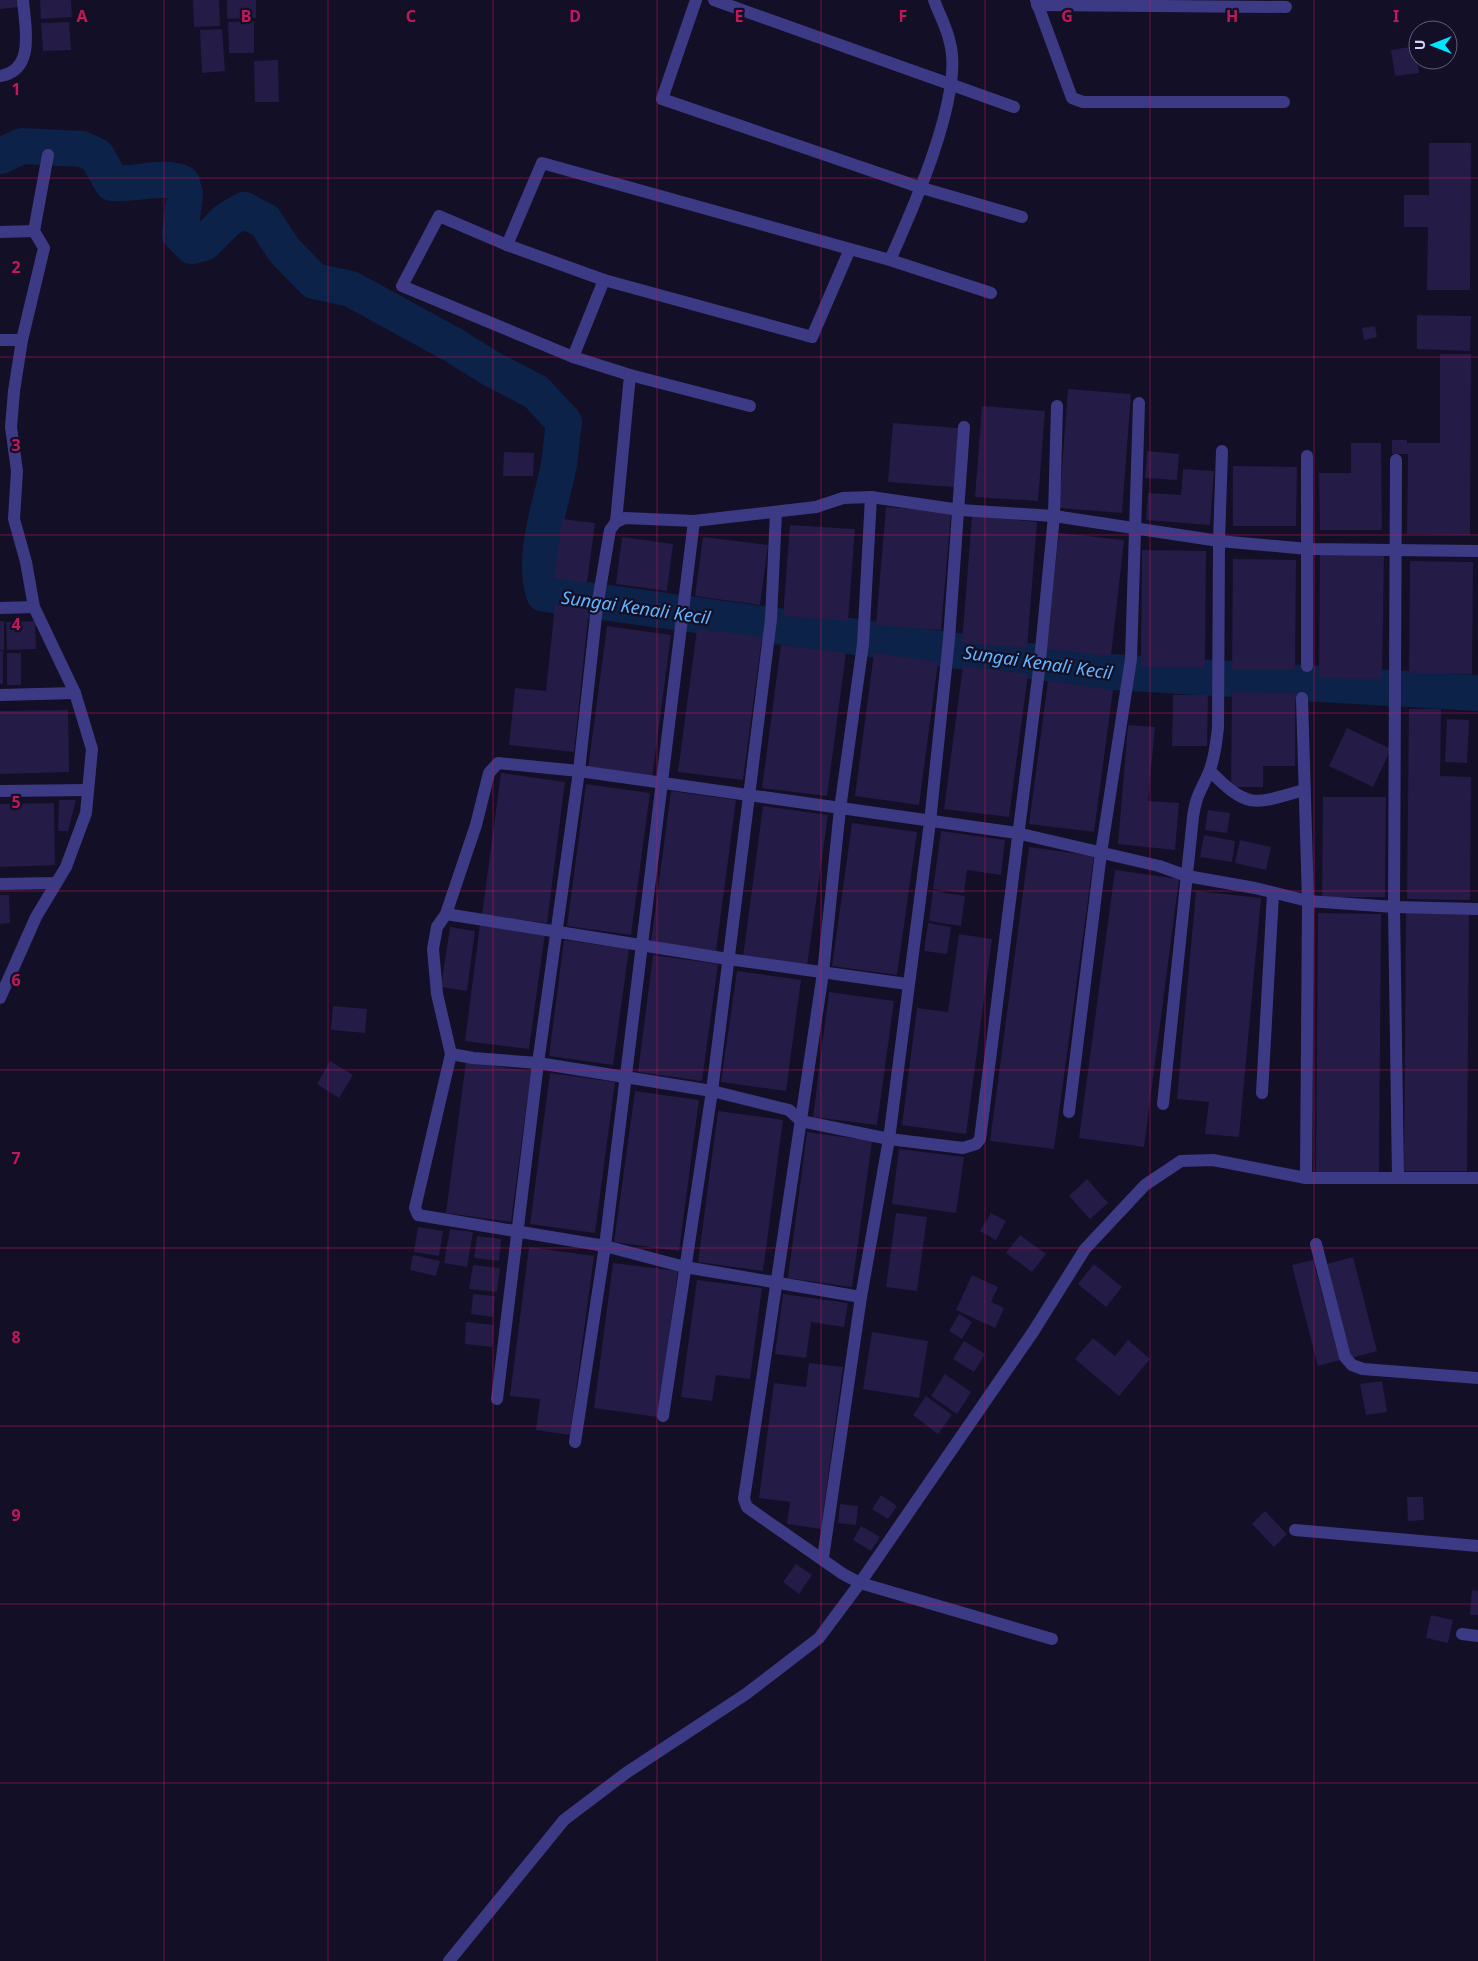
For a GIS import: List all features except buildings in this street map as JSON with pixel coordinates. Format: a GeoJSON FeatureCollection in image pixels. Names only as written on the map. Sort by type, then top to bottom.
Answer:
{"type":"FeatureCollection","features":[{"type":"Feature","properties":{"kind":"street"},"geometry":{"type":"LineString","coordinates":[[0,76],[11,74],[21,66],[27,43],[23,0]]}},
{"type":"Feature","properties":{"kind":"street"},"geometry":{"type":"LineString","coordinates":[[696,0],[662,99],[922,188],[1022,217]]}},
{"type":"Feature","properties":{"kind":"street"},"geometry":{"type":"LineString","coordinates":[[714,0],[1014,107]]}},
{"type":"Feature","properties":{"kind":"street"},"geometry":{"type":"LineString","coordinates":[[890,260],[922,188],[951,86],[951,44],[934,0]]}},
{"type":"Feature","properties":{"kind":"street"},"geometry":{"type":"LineString","coordinates":[[1284,102],[1083,102],[1072,98],[1037,2],[1286,7]]}},
{"type":"Feature","properties":{"kind":"street"},"geometry":{"type":"LineString","coordinates":[[0,998],[6,972],[66,867],[86,813],[92,749],[75,693],[34,607],[26,562],[14,519],[17,470],[6,427],[22,340],[44,248],[34,231],[48,155]]}},
{"type":"Feature","properties":{"kind":"street"},"geometry":{"type":"LineString","coordinates":[[507,245],[542,163],[890,260],[991,293]]}},
{"type":"Feature","properties":{"kind":"street"},"geometry":{"type":"LineString","coordinates":[[750,406],[630,375],[573,357],[402,286],[439,216],[507,245],[604,280],[812,337],[850,249]]}},
{"type":"Feature","properties":{"kind":"street"},"geometry":{"type":"LineString","coordinates":[[0,232],[34,231]]}},
{"type":"Feature","properties":{"kind":"street"},"geometry":{"type":"LineString","coordinates":[[573,357],[604,280]]}},
{"type":"Feature","properties":{"kind":"street"},"geometry":{"type":"LineString","coordinates":[[0,340],[22,340]]}},
{"type":"Feature","properties":{"kind":"street"},"geometry":{"type":"LineString","coordinates":[[616,522],[630,375]]}},
{"type":"Feature","properties":{"kind":"street"},"geometry":{"type":"LineString","coordinates":[[1069,1112],[1101,852],[1129,681],[1139,403]]}},
{"type":"Feature","properties":{"kind":"street"},"geometry":{"type":"LineString","coordinates":[[451,1054],[473,1058],[538,1063],[712,1090],[789,1110],[801,1121],[889,1139],[963,1148],[976,1144],[980,1139],[1039,670],[1039,652],[1054,516],[1057,406]]}},
{"type":"Feature","properties":{"kind":"street"},"geometry":{"type":"LineString","coordinates":[[822,1558],[861,1297],[889,1139],[907,984],[930,822],[949,639],[960,510],[964,427]]}},
{"type":"Feature","properties":{"kind":"street"},"geometry":{"type":"LineString","coordinates":[[1164,1104],[1196,796],[1210,771],[1218,728],[1216,690],[1222,451]]}},
{"type":"Feature","properties":{"kind":"street"},"geometry":{"type":"LineString","coordinates":[[1307,456],[1307,666]]}},
{"type":"Feature","properties":{"kind":"street"},"geometry":{"type":"LineString","coordinates":[[1396,460],[1394,907],[1398,1178]]}},
{"type":"Feature","properties":{"kind":"street"},"geometry":{"type":"LineString","coordinates":[[871,497],[864,639],[840,809],[823,973],[744,1499],[747,1507],[843,1574],[860,1583],[1052,1639]]}},
{"type":"Feature","properties":{"kind":"street"},"geometry":{"type":"LineString","coordinates":[[497,1399],[538,1063],[579,771],[597,603],[610,530],[616,522],[625,518],[694,520],[776,512],[816,507],[843,498],[871,497],[960,510],[1054,516],[1219,541],[1308,549],[1397,548],[1478,551]]}},
{"type":"Feature","properties":{"kind":"street"},"geometry":{"type":"LineString","coordinates":[[664,1416],[712,1090],[771,619],[776,512]]}},
{"type":"Feature","properties":{"kind":"street"},"geometry":{"type":"LineString","coordinates":[[0,519],[14,519]]}},
{"type":"Feature","properties":{"kind":"street"},"geometry":{"type":"LineString","coordinates":[[575,1442],[605,1246],[694,520]]}},
{"type":"Feature","properties":{"kind":"street"},"geometry":{"type":"LineString","coordinates":[[0,608],[34,607]]}},
{"type":"Feature","properties":{"kind":"street"},"geometry":{"type":"LineString","coordinates":[[0,695],[75,693]]}},
{"type":"Feature","properties":{"kind":"street"},"geometry":{"type":"LineString","coordinates":[[1302,698],[1308,900],[1306,1178]]}},
{"type":"Feature","properties":{"kind":"street"},"geometry":{"type":"LineString","coordinates":[[861,1297],[686,1268],[605,1246],[422,1217],[416,1214],[415,1208],[451,1054],[437,994],[433,965],[437,927],[446,914],[476,825],[489,773],[498,763],[579,771],[1017,833],[1159,866],[1187,876],[1308,900],[1394,907],[1478,909]]}},
{"type":"Feature","properties":{"kind":"street"},"geometry":{"type":"LineString","coordinates":[[1210,771],[1230,791],[1240,798],[1250,801],[1274,799],[1304,790]]}},
{"type":"Feature","properties":{"kind":"street"},"geometry":{"type":"LineString","coordinates":[[0,791],[88,790]]}},
{"type":"Feature","properties":{"kind":"street"},"geometry":{"type":"LineString","coordinates":[[0,884],[56,883]]}},
{"type":"Feature","properties":{"kind":"street"},"geometry":{"type":"LineString","coordinates":[[1262,1093],[1273,894]]}},
{"type":"Feature","properties":{"kind":"street"},"geometry":{"type":"LineString","coordinates":[[446,914],[728,959],[907,984]]}},
{"type":"Feature","properties":{"kind":"street"},"geometry":{"type":"LineString","coordinates":[[449,1961],[564,1820],[626,1773],[746,1694],[819,1638],[860,1583],[1033,1332],[1085,1249],[1146,1185],[1182,1161],[1213,1160],[1306,1178],[1478,1178]]}},
{"type":"Feature","properties":{"kind":"street"},"geometry":{"type":"LineString","coordinates":[[1316,1244],[1345,1357],[1352,1365],[1363,1369],[1478,1378]]}},
{"type":"Feature","properties":{"kind":"street"},"geometry":{"type":"LineString","coordinates":[[1294,1530],[1478,1546]]}},
{"type":"Feature","properties":{"kind":"street"},"geometry":{"type":"LineString","coordinates":[[1462,1634],[1478,1636]]}},
{"type":"Feature","properties":{"kind":"waterway","name":"Sungai Kenali Kecil"},"geometry":{"type":"LineString","coordinates":[[0,156],[22,146],[82,149],[97,156],[112,183],[158,180],[182,183],[185,194],[180,234],[192,246],[204,243],[227,220],[244,210],[265,221],[284,250],[314,281],[351,289],[536,392],[564,422],[559,464],[541,547],[541,579],[544,594],[1110,672],[1478,693]]}}]}
